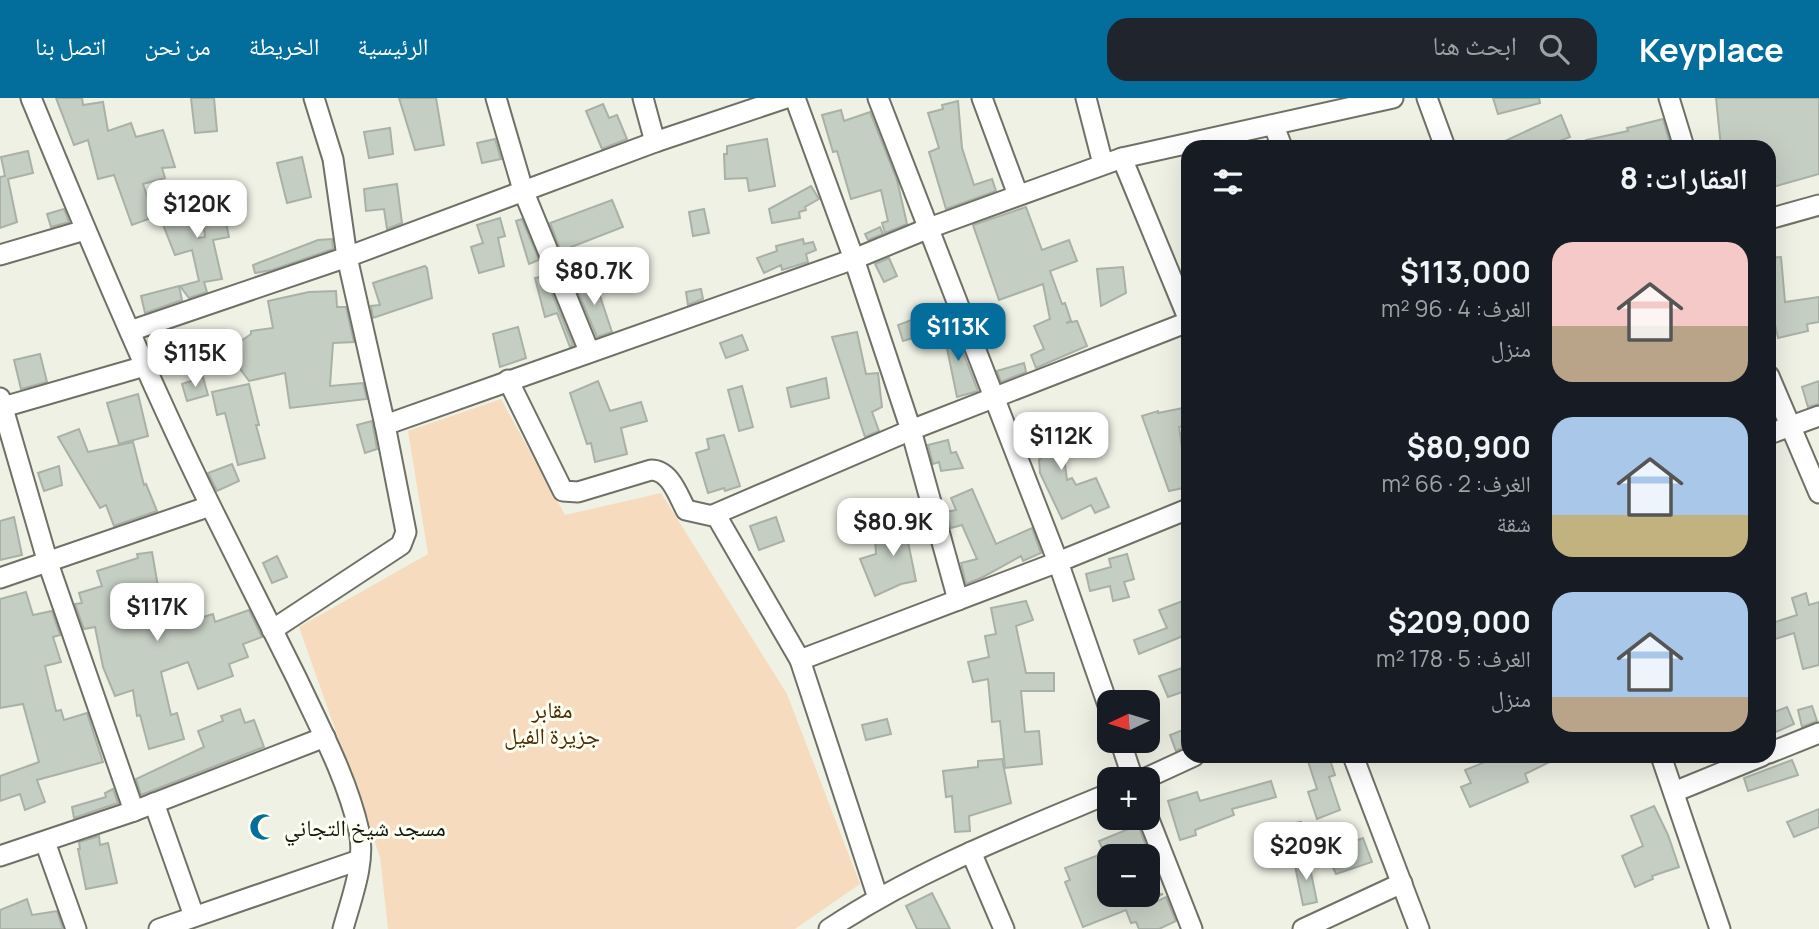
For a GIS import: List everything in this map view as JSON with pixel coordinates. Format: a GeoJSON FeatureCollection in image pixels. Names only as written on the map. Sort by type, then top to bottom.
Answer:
{"type":"FeatureCollection","features":[{"type":"Feature","properties":{"kind":"street"},"geometry":{"type":"LineString","coordinates":[[31,98],[145,366],[210,506],[325,737],[359,832],[359,860],[343,929]]}},
{"type":"Feature","properties":{"kind":"street"},"geometry":{"type":"LineString","coordinates":[[272,630],[401,545],[406,533],[347,257],[332,159],[314,98]]}},
{"type":"Feature","properties":{"kind":"street"},"geometry":{"type":"LineString","coordinates":[[496,98],[523,190],[589,351]]}},
{"type":"Feature","properties":{"kind":"street"},"geometry":{"type":"LineString","coordinates":[[643,98],[655,142]]}},
{"type":"Feature","properties":{"kind":"street"},"geometry":{"type":"LineString","coordinates":[[130,331],[347,257],[655,142],[786,98]]}},
{"type":"Feature","properties":{"kind":"street"},"geometry":{"type":"LineString","coordinates":[[795,98],[854,259],[911,430],[958,600]]}},
{"type":"Feature","properties":{"kind":"street"},"geometry":{"type":"LineString","coordinates":[[878,98],[1058,562],[1103,690]]}},
{"type":"Feature","properties":{"kind":"street"},"geometry":{"type":"LineString","coordinates":[[982,98],[1018,195]]}},
{"type":"Feature","properties":{"kind":"street"},"geometry":{"type":"LineString","coordinates":[[1086,98],[1112,161],[1181,305]]}},
{"type":"Feature","properties":{"kind":"street"},"geometry":{"type":"LineString","coordinates":[[1209,140],[1393,98]]}},
{"type":"Feature","properties":{"kind":"street"},"geometry":{"type":"LineString","coordinates":[[1427,98],[1442,140]]}},
{"type":"Feature","properties":{"kind":"street"},"geometry":{"type":"LineString","coordinates":[[1669,98],[1682,140]]}},
{"type":"Feature","properties":{"kind":"street"},"geometry":{"type":"LineString","coordinates":[[1273,126],[1279,140]]}},
{"type":"Feature","properties":{"kind":"street"},"geometry":{"type":"LineString","coordinates":[[385,425],[854,259],[929,228],[1112,161],[1181,146]]}},
{"type":"Feature","properties":{"kind":"street"},"geometry":{"type":"LineString","coordinates":[[1776,217],[1819,205]]}},
{"type":"Feature","properties":{"kind":"street"},"geometry":{"type":"LineString","coordinates":[[0,255],[85,230]]}},
{"type":"Feature","properties":{"kind":"street"},"geometry":{"type":"LineString","coordinates":[[713,515],[911,430],[1181,323]]}},
{"type":"Feature","properties":{"kind":"street"},"geometry":{"type":"LineString","coordinates":[[134,811],[48,563],[1,404],[145,366]]}},
{"type":"Feature","properties":{"kind":"street"},"geometry":{"type":"LineString","coordinates":[[508,380],[563,491],[578,492],[658,470],[666,475],[686,510],[713,515],[720,521],[800,660],[878,898]]}},
{"type":"Feature","properties":{"kind":"street"},"geometry":{"type":"LineString","coordinates":[[1776,393],[1819,493]]}},
{"type":"Feature","properties":{"kind":"street"},"geometry":{"type":"LineString","coordinates":[[1776,431],[1819,416]]}},
{"type":"Feature","properties":{"kind":"street"},"geometry":{"type":"LineString","coordinates":[[0,578],[210,506]]}},
{"type":"Feature","properties":{"kind":"street"},"geometry":{"type":"LineString","coordinates":[[800,660],[1058,562],[1181,512]]}},
{"type":"Feature","properties":{"kind":"street"},"geometry":{"type":"LineString","coordinates":[[1776,750],[1819,733]]}},
{"type":"Feature","properties":{"kind":"street"},"geometry":{"type":"LineString","coordinates":[[0,856],[134,811],[325,737]]}},
{"type":"Feature","properties":{"kind":"street"},"geometry":{"type":"LineString","coordinates":[[1160,772],[1181,762]]}},
{"type":"Feature","properties":{"kind":"street"},"geometry":{"type":"LineString","coordinates":[[1356,763],[1419,929]]}},
{"type":"Feature","properties":{"kind":"street"},"geometry":{"type":"LineString","coordinates":[[1664,763],[1720,929]]}},
{"type":"Feature","properties":{"kind":"street"},"geometry":{"type":"LineString","coordinates":[[1674,792],[1745,763]]}},
{"type":"Feature","properties":{"kind":"street"},"geometry":{"type":"LineString","coordinates":[[829,929],[878,898],[971,852],[1097,799]]}},
{"type":"Feature","properties":{"kind":"street"},"geometry":{"type":"LineString","coordinates":[[154,803],[194,916]]}},
{"type":"Feature","properties":{"kind":"street"},"geometry":{"type":"LineString","coordinates":[[1153,830],[1192,929]]}},
{"type":"Feature","properties":{"kind":"street"},"geometry":{"type":"LineString","coordinates":[[45,842],[76,929]]}},
{"type":"Feature","properties":{"kind":"street"},"geometry":{"type":"LineString","coordinates":[[971,852],[1004,929]]}},
{"type":"Feature","properties":{"kind":"street"},"geometry":{"type":"LineString","coordinates":[[159,929],[359,860]]}},
{"type":"Feature","properties":{"kind":"street"},"geometry":{"type":"LineString","coordinates":[[1310,928],[1402,883]]}},
{"type":"Feature","properties":{"kind":"green space","name":"مقابر جزيرة الفيل"},"geometry":{"type":"Polygon","coordinates":[[[501,399],[565,515],[661,493],[787,694],[860,884],[795,929],[388,929],[380,857],[299,627],[428,554],[408,431],[501,399]]]}},
{"type":"Feature","properties":{"kind":"building"},"geometry":{"type":"Polygon","coordinates":[[[56,98],[82,98],[83,105],[103,102],[108,131],[131,123],[136,137],[163,130],[175,167],[162,168],[165,178],[143,184],[154,217],[132,225],[114,175],[98,179],[88,140],[74,145],[56,98]]]}},
{"type":"Feature","properties":{"kind":"building"},"geometry":{"type":"Polygon","coordinates":[[[191,98],[214,98],[217,131],[195,133],[191,98]]]}},
{"type":"Feature","properties":{"kind":"building"},"geometry":{"type":"Polygon","coordinates":[[[399,98],[436,98],[444,145],[415,150],[399,98]]]}},
{"type":"Feature","properties":{"kind":"building"},"geometry":{"type":"Polygon","coordinates":[[[1493,98],[1539,98],[1540,103],[1498,114],[1493,98]]]}},
{"type":"Feature","properties":{"kind":"building"},"geometry":{"type":"Polygon","coordinates":[[[1716,98],[1819,98],[1819,174],[1776,186],[1776,140],[1720,140],[1716,98]]]}},
{"type":"Feature","properties":{"kind":"building"},"geometry":{"type":"Polygon","coordinates":[[[958,101],[962,148],[974,185],[992,179],[996,191],[946,209],[929,152],[939,148],[928,113],[943,109],[942,105],[958,101]]]}},
{"type":"Feature","properties":{"kind":"building"},"geometry":{"type":"Polygon","coordinates":[[[603,104],[609,118],[617,115],[627,139],[602,149],[586,111],[603,104]]]}},
{"type":"Feature","properties":{"kind":"building"},"geometry":{"type":"Polygon","coordinates":[[[841,110],[844,121],[870,112],[897,180],[907,224],[885,233],[882,223],[888,221],[881,190],[851,199],[837,151],[833,152],[822,115],[841,110]]]}},
{"type":"Feature","properties":{"kind":"building"},"geometry":{"type":"Polygon","coordinates":[[[1561,115],[1570,137],[1562,140],[1507,140],[1561,115]]]}},
{"type":"Feature","properties":{"kind":"building"},"geometry":{"type":"Polygon","coordinates":[[[1663,119],[1669,140],[1586,140],[1628,131],[1627,128],[1663,119]]]}},
{"type":"Feature","properties":{"kind":"building"},"geometry":{"type":"Polygon","coordinates":[[[390,128],[393,154],[369,158],[364,132],[390,128]]]}},
{"type":"Feature","properties":{"kind":"building"},"geometry":{"type":"Polygon","coordinates":[[[495,139],[501,159],[482,163],[477,143],[495,139]]]}},
{"type":"Feature","properties":{"kind":"building"},"geometry":{"type":"Polygon","coordinates":[[[767,139],[775,186],[749,191],[747,178],[725,179],[724,154],[727,154],[727,146],[767,139]]]}},
{"type":"Feature","properties":{"kind":"building"},"geometry":{"type":"Polygon","coordinates":[[[28,151],[33,173],[8,179],[17,222],[0,228],[0,177],[5,176],[1,157],[28,151]]]}},
{"type":"Feature","properties":{"kind":"building"},"geometry":{"type":"Polygon","coordinates":[[[302,157],[311,197],[287,203],[277,163],[302,157]]]}},
{"type":"Feature","properties":{"kind":"building"},"geometry":{"type":"Polygon","coordinates":[[[397,184],[402,223],[387,229],[384,209],[366,211],[364,189],[397,184]]]}},
{"type":"Feature","properties":{"kind":"building"},"geometry":{"type":"Polygon","coordinates":[[[811,186],[819,199],[805,207],[806,210],[799,212],[800,218],[772,223],[769,209],[811,186]]]}},
{"type":"Feature","properties":{"kind":"building"},"geometry":{"type":"Polygon","coordinates":[[[221,197],[229,237],[213,240],[222,279],[204,282],[207,292],[189,298],[180,286],[199,281],[192,250],[175,255],[158,212],[187,203],[198,238],[205,237],[201,201],[221,197]]]}},
{"type":"Feature","properties":{"kind":"building"},"geometry":{"type":"Polygon","coordinates":[[[612,200],[623,227],[561,251],[550,223],[612,200]]]}},
{"type":"Feature","properties":{"kind":"building"},"geometry":{"type":"Polygon","coordinates":[[[1026,207],[1042,250],[1069,240],[1077,261],[1050,271],[1071,321],[1066,323],[1077,321],[1087,346],[1036,368],[1031,355],[1044,349],[1034,326],[1050,319],[1043,284],[999,300],[973,225],[1026,207]]]}},
{"type":"Feature","properties":{"kind":"building"},"geometry":{"type":"Polygon","coordinates":[[[64,209],[69,222],[51,227],[47,214],[64,209]]]}},
{"type":"Feature","properties":{"kind":"building"},"geometry":{"type":"Polygon","coordinates":[[[704,209],[709,233],[693,236],[689,212],[704,209]]]}},
{"type":"Feature","properties":{"kind":"building"},"geometry":{"type":"Polygon","coordinates":[[[500,218],[505,236],[498,238],[504,266],[479,273],[471,247],[483,243],[477,225],[500,218]]]}},
{"type":"Feature","properties":{"kind":"building"},"geometry":{"type":"Polygon","coordinates":[[[522,219],[539,260],[529,264],[516,221],[522,219]]]}},
{"type":"Feature","properties":{"kind":"building"},"geometry":{"type":"Polygon","coordinates":[[[880,227],[883,234],[868,240],[865,234],[880,227]]]}},
{"type":"Feature","properties":{"kind":"building"},"geometry":{"type":"Polygon","coordinates":[[[332,239],[333,249],[272,270],[255,273],[253,265],[318,240],[332,239]]]}},
{"type":"Feature","properties":{"kind":"building"},"geometry":{"type":"Polygon","coordinates":[[[803,239],[804,244],[813,242],[816,250],[806,254],[808,262],[782,270],[781,265],[764,273],[757,258],[777,251],[776,246],[803,239]]]}},
{"type":"Feature","properties":{"kind":"building"},"geometry":{"type":"Polygon","coordinates":[[[1776,257],[1781,257],[1785,302],[1819,297],[1819,322],[1807,324],[1808,331],[1778,338],[1776,329],[1776,257]]]}},
{"type":"Feature","properties":{"kind":"building"},"geometry":{"type":"Polygon","coordinates":[[[889,258],[897,276],[884,282],[875,264],[889,258]]]}},
{"type":"Feature","properties":{"kind":"building"},"geometry":{"type":"Polygon","coordinates":[[[425,266],[432,298],[373,318],[371,306],[380,305],[373,283],[425,266]]]}},
{"type":"Feature","properties":{"kind":"building"},"geometry":{"type":"Polygon","coordinates":[[[1123,267],[1126,293],[1101,306],[1097,269],[1123,267]]]}},
{"type":"Feature","properties":{"kind":"building"},"geometry":{"type":"Polygon","coordinates":[[[545,276],[573,345],[570,347],[557,313],[545,317],[535,278],[545,276]]]}},
{"type":"Feature","properties":{"kind":"building"},"geometry":{"type":"Polygon","coordinates":[[[594,278],[612,332],[597,337],[575,285],[594,278]]]}},
{"type":"Feature","properties":{"kind":"building"},"geometry":{"type":"Polygon","coordinates":[[[179,286],[182,300],[145,313],[141,296],[179,286]]]}},
{"type":"Feature","properties":{"kind":"building"},"geometry":{"type":"Polygon","coordinates":[[[701,289],[703,299],[688,305],[686,292],[701,289]]]}},
{"type":"Feature","properties":{"kind":"building"},"geometry":{"type":"Polygon","coordinates":[[[336,291],[337,307],[346,307],[354,342],[333,343],[330,386],[363,383],[367,399],[290,408],[285,373],[249,381],[227,351],[251,334],[251,331],[273,328],[268,301],[309,292],[336,291]]]}},
{"type":"Feature","properties":{"kind":"building"},"geometry":{"type":"Polygon","coordinates":[[[947,311],[978,391],[957,397],[942,324],[950,321],[947,311]]]}},
{"type":"Feature","properties":{"kind":"building"},"geometry":{"type":"Polygon","coordinates":[[[914,319],[919,336],[903,341],[898,325],[914,319]]]}},
{"type":"Feature","properties":{"kind":"building"},"geometry":{"type":"Polygon","coordinates":[[[518,327],[526,358],[500,367],[493,334],[518,327]]]}},
{"type":"Feature","properties":{"kind":"building"},"geometry":{"type":"Polygon","coordinates":[[[857,332],[866,374],[878,373],[882,407],[872,412],[879,431],[865,437],[832,337],[857,332]]]}},
{"type":"Feature","properties":{"kind":"building"},"geometry":{"type":"Polygon","coordinates":[[[742,335],[748,350],[726,358],[720,343],[742,335]]]}},
{"type":"Feature","properties":{"kind":"building"},"geometry":{"type":"Polygon","coordinates":[[[40,354],[47,382],[21,389],[14,360],[40,354]]]}},
{"type":"Feature","properties":{"kind":"building"},"geometry":{"type":"Polygon","coordinates":[[[1024,363],[1026,372],[1001,382],[997,371],[1024,363]]]}},
{"type":"Feature","properties":{"kind":"building"},"geometry":{"type":"Polygon","coordinates":[[[203,377],[208,395],[187,401],[182,384],[203,377]]]}},
{"type":"Feature","properties":{"kind":"building"},"geometry":{"type":"Polygon","coordinates":[[[826,378],[829,398],[791,407],[787,388],[826,378]]]}},
{"type":"Feature","properties":{"kind":"building"},"geometry":{"type":"Polygon","coordinates":[[[598,381],[610,411],[641,402],[647,421],[621,428],[627,454],[595,462],[591,443],[587,444],[570,393],[598,381]]]}},
{"type":"Feature","properties":{"kind":"building"},"geometry":{"type":"Polygon","coordinates":[[[1819,381],[1819,404],[1808,407],[1802,387],[1819,381]]]}},
{"type":"Feature","properties":{"kind":"building"},"geometry":{"type":"Polygon","coordinates":[[[249,384],[265,458],[238,465],[225,413],[217,415],[212,392],[249,384]]]}},
{"type":"Feature","properties":{"kind":"building"},"geometry":{"type":"Polygon","coordinates":[[[742,386],[753,427],[739,431],[728,390],[742,386]]]}},
{"type":"Feature","properties":{"kind":"building"},"geometry":{"type":"Polygon","coordinates":[[[138,394],[148,436],[119,444],[107,403],[138,394]]]}},
{"type":"Feature","properties":{"kind":"building"},"geometry":{"type":"Polygon","coordinates":[[[1181,408],[1181,488],[1169,491],[1142,416],[1181,408]]]}},
{"type":"Feature","properties":{"kind":"building"},"geometry":{"type":"Polygon","coordinates":[[[1056,419],[1067,480],[1072,478],[1076,485],[1096,478],[1109,507],[1095,513],[1091,505],[1062,519],[1040,473],[1041,458],[1037,447],[1027,447],[1021,433],[1030,430],[1029,422],[1056,419]]]}},
{"type":"Feature","properties":{"kind":"building"},"geometry":{"type":"Polygon","coordinates":[[[372,421],[377,449],[365,453],[357,425],[372,421]]]}},
{"type":"Feature","properties":{"kind":"building"},"geometry":{"type":"Polygon","coordinates":[[[79,429],[88,452],[133,442],[144,485],[146,484],[157,511],[114,526],[106,505],[100,508],[58,437],[79,429]]]}},
{"type":"Feature","properties":{"kind":"building"},"geometry":{"type":"Polygon","coordinates":[[[724,435],[740,486],[708,493],[696,453],[709,449],[707,439],[724,435]]]}},
{"type":"Feature","properties":{"kind":"building"},"geometry":{"type":"Polygon","coordinates":[[[948,440],[951,453],[956,452],[963,468],[941,471],[939,462],[933,464],[928,445],[948,440]]]}},
{"type":"Feature","properties":{"kind":"building"},"geometry":{"type":"Polygon","coordinates":[[[232,464],[239,481],[217,491],[208,473],[232,464]]]}},
{"type":"Feature","properties":{"kind":"building"},"geometry":{"type":"Polygon","coordinates":[[[59,466],[62,485],[44,491],[38,473],[59,466]]]}},
{"type":"Feature","properties":{"kind":"building"},"geometry":{"type":"Polygon","coordinates":[[[972,489],[996,544],[1032,528],[1041,553],[1023,561],[1021,556],[966,584],[961,563],[977,559],[962,525],[951,528],[946,512],[956,510],[951,498],[972,489]]]}},
{"type":"Feature","properties":{"kind":"building"},"geometry":{"type":"Polygon","coordinates":[[[14,517],[22,555],[0,560],[0,521],[14,517]]]}},
{"type":"Feature","properties":{"kind":"building"},"geometry":{"type":"Polygon","coordinates":[[[776,517],[784,541],[759,550],[750,526],[776,517]]]}},
{"type":"Feature","properties":{"kind":"building"},"geometry":{"type":"Polygon","coordinates":[[[922,517],[927,533],[907,537],[916,581],[901,584],[875,596],[860,559],[876,554],[875,538],[900,536],[896,522],[922,517]]]}},
{"type":"Feature","properties":{"kind":"building"},"geometry":{"type":"Polygon","coordinates":[[[152,552],[161,604],[166,603],[170,627],[213,614],[215,622],[249,610],[262,637],[243,644],[248,657],[229,664],[233,676],[198,689],[188,662],[161,672],[171,715],[177,713],[184,739],[149,749],[140,715],[137,716],[133,690],[115,696],[103,667],[95,627],[84,629],[75,604],[82,603],[79,593],[102,586],[97,571],[138,558],[137,554],[152,552]]]}},
{"type":"Feature","properties":{"kind":"building"},"geometry":{"type":"Polygon","coordinates":[[[1127,554],[1134,579],[1124,582],[1129,597],[1113,601],[1110,586],[1090,591],[1086,574],[1111,567],[1109,559],[1127,554]]]}},
{"type":"Feature","properties":{"kind":"building"},"geometry":{"type":"Polygon","coordinates":[[[277,556],[287,577],[272,583],[263,563],[277,556]]]}},
{"type":"Feature","properties":{"kind":"building"},"geometry":{"type":"Polygon","coordinates":[[[26,592],[33,615],[52,611],[60,635],[53,637],[61,662],[45,666],[56,711],[61,710],[64,720],[87,713],[103,762],[37,780],[45,802],[25,810],[20,794],[0,801],[0,776],[39,762],[23,704],[0,708],[0,599],[26,592]]]}},
{"type":"Feature","properties":{"kind":"building"},"geometry":{"type":"Polygon","coordinates":[[[1806,593],[1809,605],[1819,602],[1819,665],[1803,669],[1794,633],[1776,639],[1776,622],[1797,615],[1792,598],[1806,593]]]}},
{"type":"Feature","properties":{"kind":"building"},"geometry":{"type":"Polygon","coordinates":[[[1026,601],[1033,620],[1016,626],[1026,673],[1054,673],[1054,691],[1021,691],[1025,732],[1039,731],[1042,764],[1005,768],[1000,721],[992,722],[988,679],[973,682],[968,662],[989,657],[985,636],[996,634],[991,608],[1026,601]]]}},
{"type":"Feature","properties":{"kind":"building"},"geometry":{"type":"Polygon","coordinates":[[[1181,602],[1181,637],[1139,654],[1134,640],[1167,628],[1159,610],[1181,602]]]}},
{"type":"Feature","properties":{"kind":"building"},"geometry":{"type":"Polygon","coordinates":[[[1181,668],[1181,692],[1168,697],[1159,676],[1181,668]]]}},
{"type":"Feature","properties":{"kind":"building"},"geometry":{"type":"Polygon","coordinates":[[[1812,706],[1817,721],[1802,727],[1798,710],[1812,706]]]}},
{"type":"Feature","properties":{"kind":"building"},"geometry":{"type":"Polygon","coordinates":[[[1787,707],[1794,724],[1776,732],[1776,711],[1787,707]]]}},
{"type":"Feature","properties":{"kind":"building"},"geometry":{"type":"Polygon","coordinates":[[[240,709],[245,723],[254,720],[264,747],[141,795],[136,779],[204,747],[198,731],[223,721],[221,716],[240,709]]]}},
{"type":"Feature","properties":{"kind":"building"},"geometry":{"type":"Polygon","coordinates":[[[887,719],[891,734],[866,740],[862,725],[887,719]]]}},
{"type":"Feature","properties":{"kind":"building"},"geometry":{"type":"Polygon","coordinates":[[[1181,731],[1181,748],[1176,751],[1170,735],[1181,731]]]}},
{"type":"Feature","properties":{"kind":"building"},"geometry":{"type":"Polygon","coordinates":[[[1002,759],[1011,803],[969,816],[970,831],[955,832],[952,796],[946,797],[943,771],[978,767],[978,761],[1002,759]]]}},
{"type":"Feature","properties":{"kind":"building"},"geometry":{"type":"Polygon","coordinates":[[[1792,760],[1798,775],[1748,791],[1744,778],[1792,760]]]}},
{"type":"Feature","properties":{"kind":"building"},"geometry":{"type":"Polygon","coordinates":[[[1309,763],[1331,763],[1335,775],[1329,777],[1340,810],[1317,819],[1308,792],[1317,789],[1309,763]]]}},
{"type":"Feature","properties":{"kind":"building"},"geometry":{"type":"Polygon","coordinates":[[[1482,763],[1548,763],[1525,774],[1528,782],[1470,807],[1461,787],[1471,783],[1465,770],[1482,763]]]}},
{"type":"Feature","properties":{"kind":"building"},"geometry":{"type":"Polygon","coordinates":[[[1271,781],[1276,797],[1232,809],[1234,815],[1195,830],[1196,835],[1180,840],[1168,801],[1197,792],[1200,801],[1271,781]]]}},
{"type":"Feature","properties":{"kind":"building"},"geometry":{"type":"Polygon","coordinates":[[[113,789],[118,803],[74,818],[72,807],[106,797],[105,793],[113,789]]]}},
{"type":"Feature","properties":{"kind":"building"},"geometry":{"type":"Polygon","coordinates":[[[1654,806],[1679,867],[1652,876],[1653,879],[1635,887],[1622,856],[1643,846],[1631,816],[1654,806]]]}},
{"type":"Feature","properties":{"kind":"building"},"geometry":{"type":"Polygon","coordinates":[[[1819,809],[1819,827],[1794,837],[1787,822],[1819,809]]]}},
{"type":"Feature","properties":{"kind":"building"},"geometry":{"type":"Polygon","coordinates":[[[1301,822],[1306,847],[1279,856],[1273,840],[1276,838],[1274,827],[1301,822]]]}},
{"type":"Feature","properties":{"kind":"building"},"geometry":{"type":"Polygon","coordinates":[[[1126,830],[1140,830],[1145,844],[1100,844],[1099,841],[1126,830]]]}},
{"type":"Feature","properties":{"kind":"building"},"geometry":{"type":"Polygon","coordinates":[[[99,836],[100,845],[108,843],[117,883],[86,889],[79,842],[99,836]]]}},
{"type":"Feature","properties":{"kind":"building"},"geometry":{"type":"Polygon","coordinates":[[[1363,838],[1372,862],[1336,874],[1326,852],[1363,838]]]}},
{"type":"Feature","properties":{"kind":"building"},"geometry":{"type":"Polygon","coordinates":[[[1097,856],[1097,907],[1160,907],[1160,900],[1166,897],[1176,921],[1159,929],[1139,929],[1136,922],[1131,923],[1126,910],[1083,927],[1065,882],[1070,880],[1065,868],[1097,856]]]}},
{"type":"Feature","properties":{"kind":"building"},"geometry":{"type":"Polygon","coordinates":[[[1308,858],[1317,902],[1303,905],[1294,861],[1308,858]]]}},
{"type":"Feature","properties":{"kind":"building"},"geometry":{"type":"Polygon","coordinates":[[[932,893],[950,929],[917,929],[906,906],[932,893]]]}},
{"type":"Feature","properties":{"kind":"building"},"geometry":{"type":"Polygon","coordinates":[[[27,899],[32,915],[57,911],[63,929],[0,929],[0,910],[27,899]]]}},
{"type":"Feature","properties":{"kind":"place","name":"مسجد شيخ التجاني"},"geometry":{"type":"Point","coordinates":[263,827]}}]}
